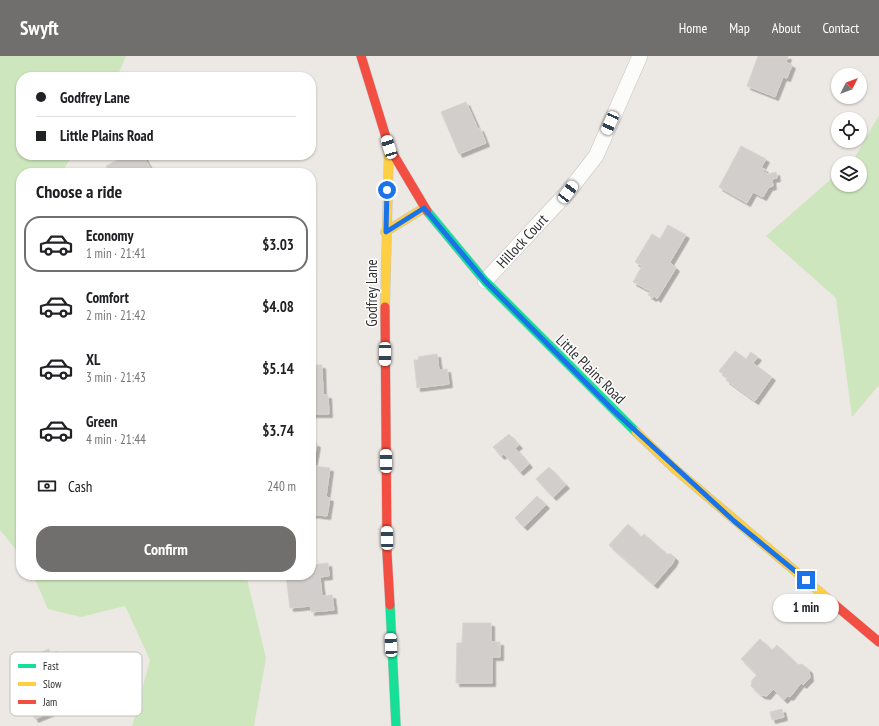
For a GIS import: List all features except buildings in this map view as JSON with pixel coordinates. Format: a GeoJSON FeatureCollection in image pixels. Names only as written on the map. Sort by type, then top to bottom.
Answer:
{"type":"FeatureCollection","features":[{"type":"Feature","properties":{"kind":"street","name":"Little Plains Road"},"geometry":{"type":"LineString","coordinates":[[361,56],[389,147],[424,208],[485,281],[614,411],[676,470],[879,642]]}},
{"type":"Feature","properties":{"kind":"street","name":"Hillock Court"},"geometry":{"type":"LineString","coordinates":[[485,281],[568,192],[596,156],[640,56]]}},
{"type":"Feature","properties":{"kind":"street","name":"Godfrey Lane"},"geometry":{"type":"LineString","coordinates":[[389,147],[386,232],[387,553],[396,726]]}},
{"type":"Feature","properties":{"kind":"street"},"geometry":{"type":"LineString","coordinates":[[386,232],[424,208]]}},
{"type":"Feature","properties":{"kind":"green space"},"geometry":{"type":"Polygon","coordinates":[[[0,56],[126,56],[119,72],[16,72],[16,160],[70,160],[64,168],[16,168],[16,550],[0,530],[0,56]]]}},
{"type":"Feature","properties":{"kind":"green space"},"geometry":{"type":"Polygon","coordinates":[[[879,115],[879,385],[852,417],[836,298],[766,236],[831,179],[831,192],[867,192],[867,156],[856,156],[860,148],[867,148],[867,136],[879,115]]]}},
{"type":"Feature","properties":{"kind":"green space"},"geometry":{"type":"Polygon","coordinates":[[[35,580],[247,580],[266,658],[254,726],[132,726],[135,716],[142,716],[142,689],[150,660],[125,606],[81,617],[48,609],[35,580]]]}},
{"type":"Feature","properties":{"kind":"traffic: fast"},"geometry":{"type":"LineString","coordinates":[[427,211],[485,281],[636,432]]}},
{"type":"Feature","properties":{"kind":"traffic: fast"},"geometry":{"type":"LineString","coordinates":[[390,605],[396,726]]}},
{"type":"Feature","properties":{"kind":"traffic: slow"},"geometry":{"type":"LineString","coordinates":[[385,307],[389,147]]}},
{"type":"Feature","properties":{"kind":"traffic: slow"},"geometry":{"type":"LineString","coordinates":[[385,232],[424,208]]}},
{"type":"Feature","properties":{"kind":"traffic: slow"},"geometry":{"type":"LineString","coordinates":[[636,432],[676,470],[828,599]]}},
{"type":"Feature","properties":{"kind":"traffic: jam"},"geometry":{"type":"LineString","coordinates":[[361,56],[389,147],[427,211]]}},
{"type":"Feature","properties":{"kind":"traffic: jam"},"geometry":{"type":"LineString","coordinates":[[385,307],[387,553],[390,605]]}},
{"type":"Feature","properties":{"kind":"traffic: jam"},"geometry":{"type":"LineString","coordinates":[[828,599],[879,642]]}},
{"type":"Feature","properties":{"kind":"route"},"geometry":{"type":"LineString","coordinates":[[387,190],[386,232],[424,208],[485,281],[614,411],[676,470],[734,521],[783,559],[806,580]]}}]}
